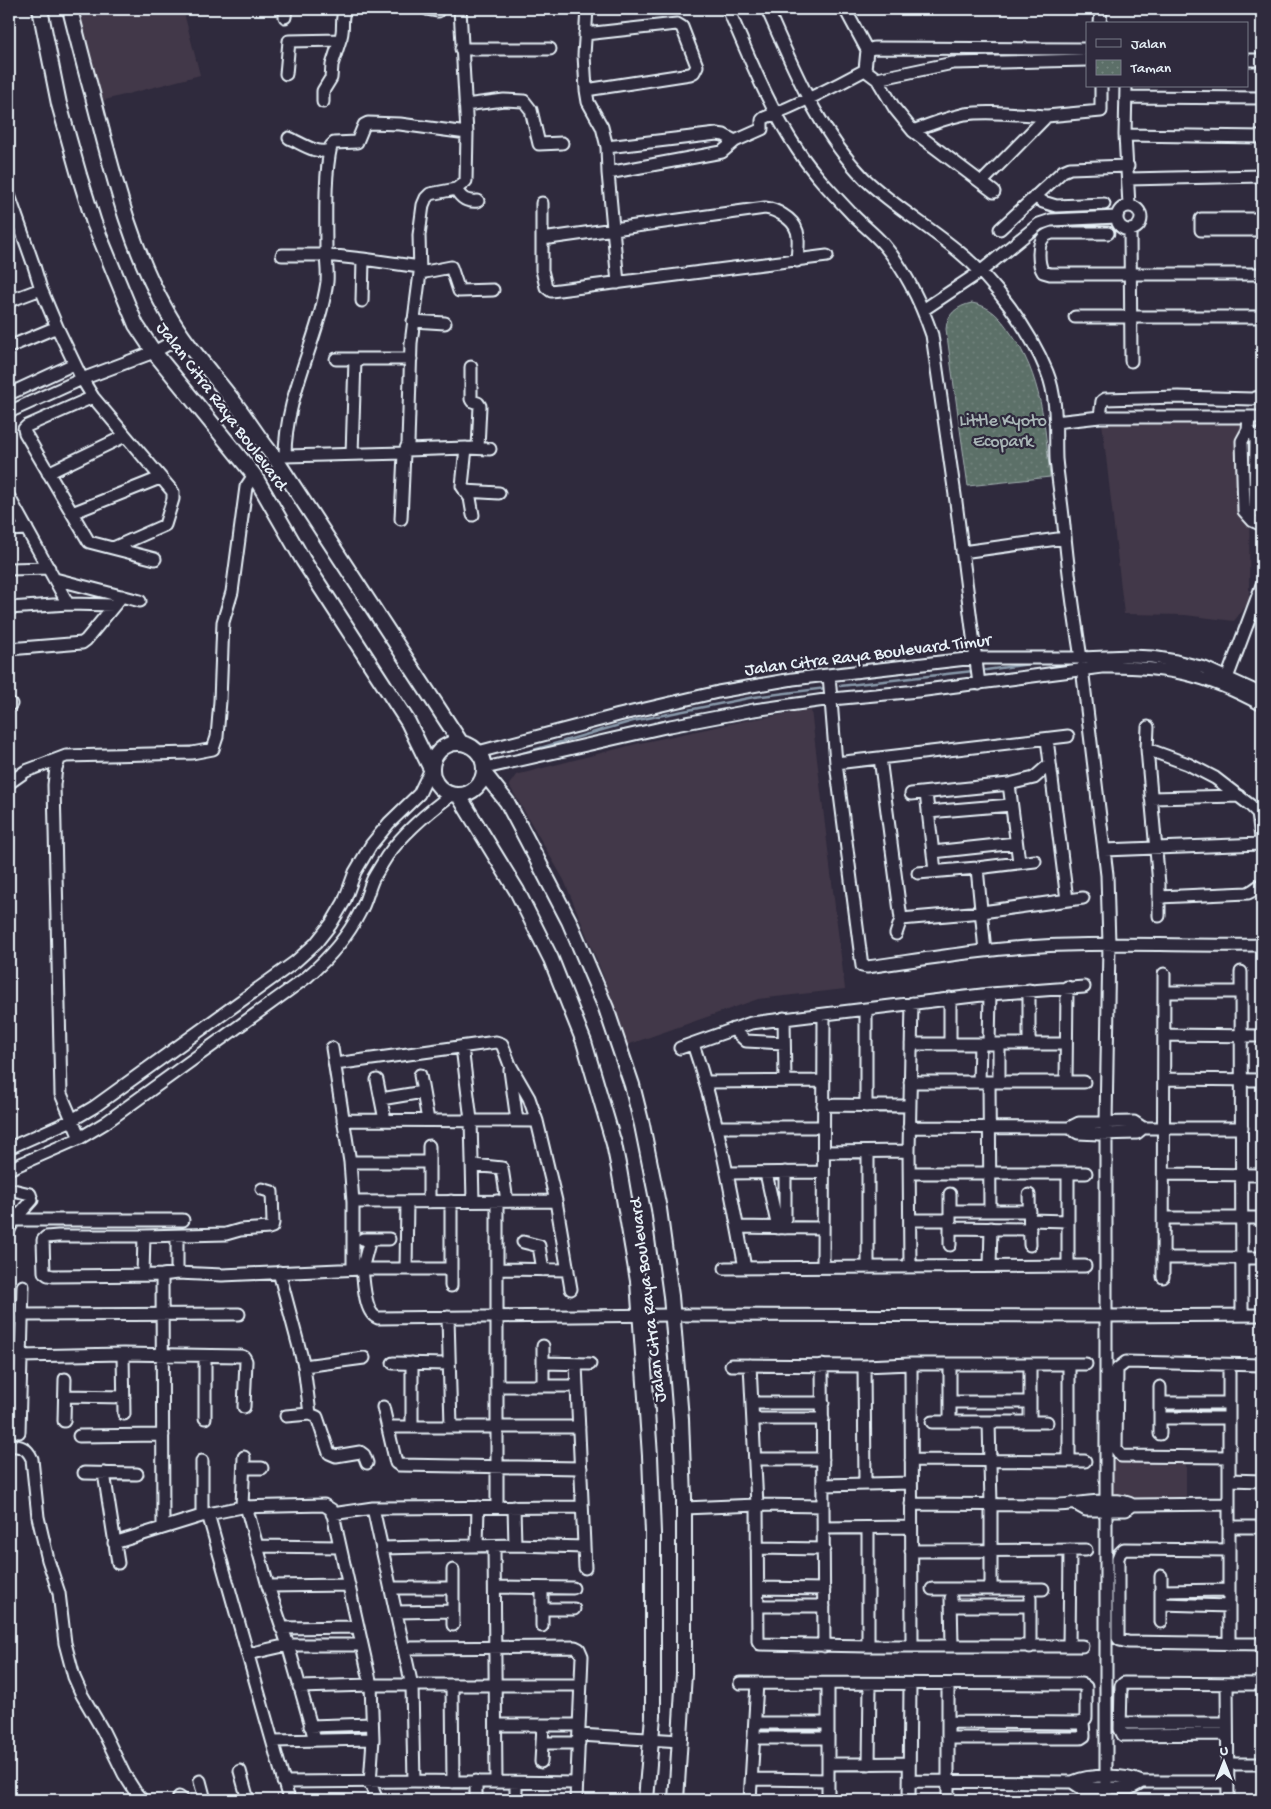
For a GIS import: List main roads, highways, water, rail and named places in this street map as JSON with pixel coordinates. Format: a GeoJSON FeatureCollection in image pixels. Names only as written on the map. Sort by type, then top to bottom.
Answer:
{"type":"FeatureCollection","features":[{"type":"Feature","properties":{"kind":"main road","name":"Jalan Citra Raya Boulevard"},"geometry":{"type":"LineString","coordinates":[[40,9],[59,104],[94,223],[136,325],[154,352],[254,475],[304,560],[408,722],[431,769]]}},
{"type":"Feature","properties":{"kind":"main road","name":"Jalan Citra Raya Boulevard"},"geometry":{"type":"LineString","coordinates":[[70,9],[95,112],[124,214],[153,285],[167,312],[239,409],[261,442],[280,457],[461,743]]}},
{"type":"Feature","properties":{"kind":"main road"},"geometry":{"type":"LineString","coordinates":[[452,743],[461,743],[474,747],[483,760],[485,771],[478,786],[466,794],[455,795],[437,785],[431,769],[437,753],[452,743]]}},
{"type":"Feature","properties":{"kind":"main road","name":"Jalan Citra Raya Boulevard"},"geometry":{"type":"LineString","coordinates":[[485,771],[507,802],[564,910],[606,1008],[634,1093],[648,1154],[665,1246],[673,1315],[681,1419],[685,1628],[681,1741],[676,1800]]}},
{"type":"Feature","properties":{"kind":"main road","name":"Jalan Citra Raya Boulevard"},"geometry":{"type":"LineString","coordinates":[[455,795],[516,891],[547,950],[584,1042],[614,1144],[619,1170],[635,1265],[650,1450],[653,1533],[653,1716],[646,1800]]}},
{"type":"Feature","properties":{"kind":"waterway"},"geometry":{"type":"LineString","coordinates":[[986,670],[1037,663]]}},
{"type":"Feature","properties":{"kind":"waterway"},"geometry":{"type":"LineString","coordinates":[[840,686],[973,671]]}},
{"type":"Feature","properties":{"kind":"waterway"},"geometry":{"type":"LineString","coordinates":[[523,753],[633,721],[754,697],[826,688]]}},
{"type":"Feature","properties":{"kind":"park label","name":"Little Kyoto Ecopark"},"geometry":{"type":"Point","coordinates":[1003,431]}}]}
